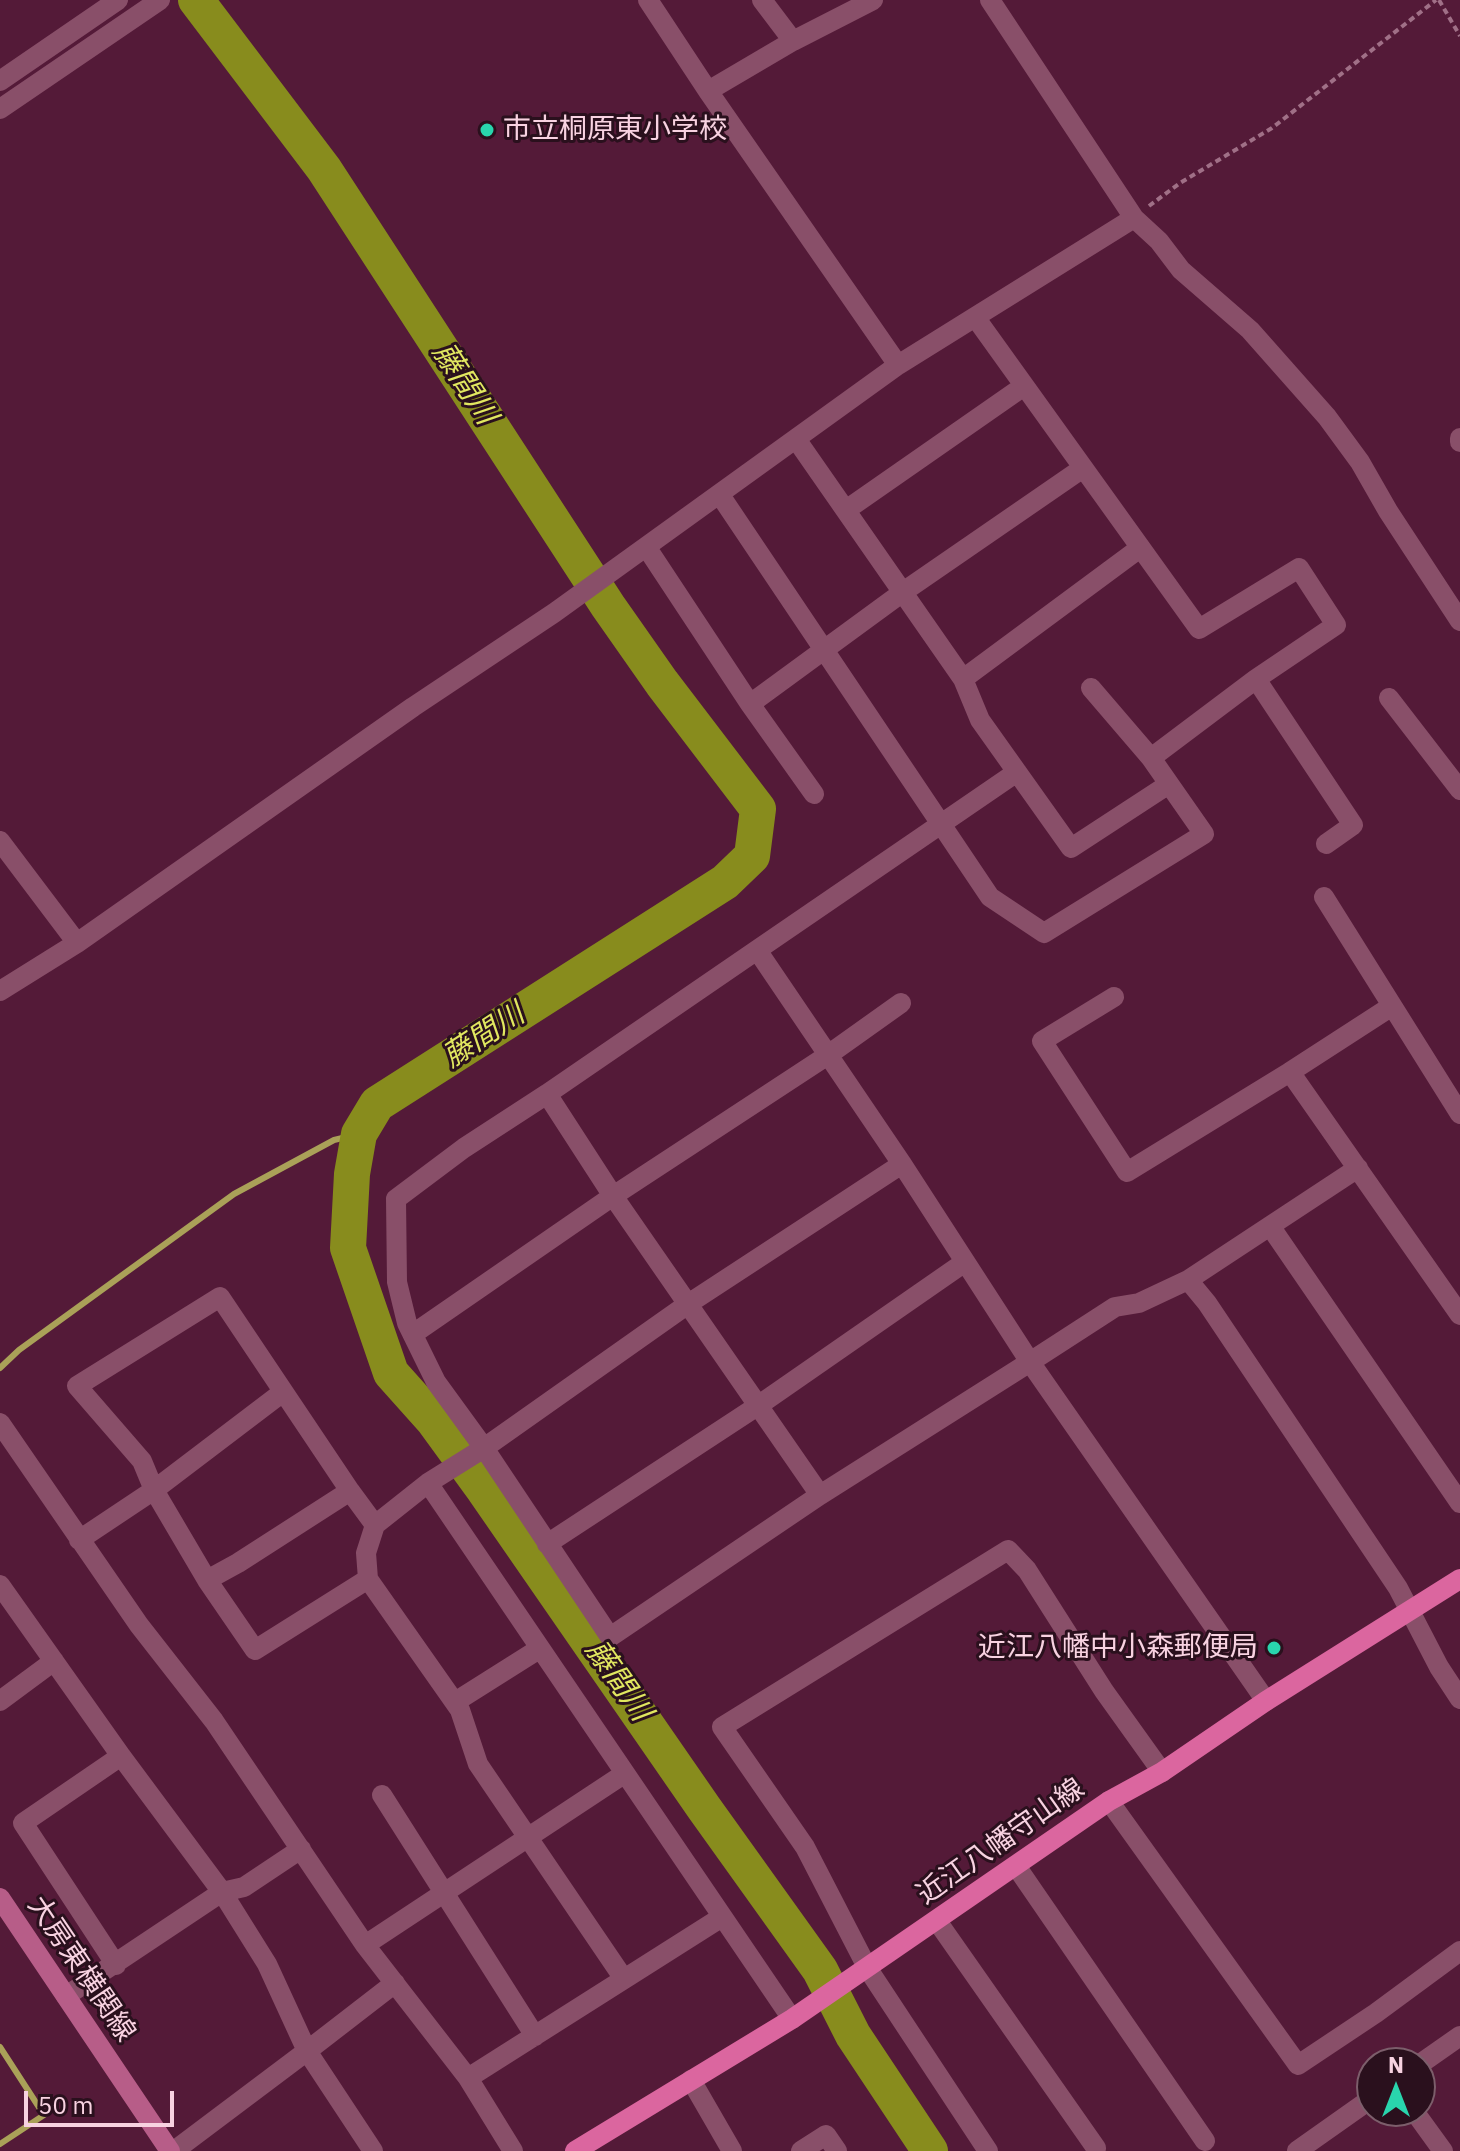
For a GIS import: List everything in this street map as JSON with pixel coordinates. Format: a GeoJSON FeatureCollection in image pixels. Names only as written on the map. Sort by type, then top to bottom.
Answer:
{"type":"FeatureCollection","features":[{"type":"Feature","properties":{"kind":"main road","name":"近江八幡守山線"},"geometry":{"type":"LineString","coordinates":[[575,2151],[792,2019],[1109,1801],[1162,1772],[1266,1701],[1460,1579]]}},
{"type":"Feature","properties":{"kind":"main road","name":"大房東横関線"},"geometry":{"type":"LineString","coordinates":[[0,1898],[172,2151]]}},
{"type":"Feature","properties":{"kind":"street"},"geometry":{"type":"LineString","coordinates":[[0,81],[118,0]]}},
{"type":"Feature","properties":{"kind":"street"},"geometry":{"type":"LineString","coordinates":[[648,0],[898,365]]}},
{"type":"Feature","properties":{"kind":"street"},"geometry":{"type":"LineString","coordinates":[[762,0],[793,41]]}},
{"type":"Feature","properties":{"kind":"street"},"geometry":{"type":"LineString","coordinates":[[990,0],[1134,218],[1159,241],[1181,270],[1250,330],[1327,417],[1360,462],[1460,621]]}},
{"type":"Feature","properties":{"kind":"street"},"geometry":{"type":"LineString","coordinates":[[0,109],[156,2]]}},
{"type":"Feature","properties":{"kind":"street"},"geometry":{"type":"LineString","coordinates":[[708,91],[865,2]]}},
{"type":"Feature","properties":{"kind":"street"},"geometry":{"type":"LineString","coordinates":[[0,991],[77,943],[413,707],[554,613],[898,365],[1134,218]]}},
{"type":"Feature","properties":{"kind":"street"},"geometry":{"type":"LineString","coordinates":[[975,317],[1199,629],[1299,568],[1336,625],[1256,679],[1151,758]]}},
{"type":"Feature","properties":{"kind":"street"},"geometry":{"type":"LineString","coordinates":[[846,510],[1024,386]]}},
{"type":"Feature","properties":{"kind":"street"},"geometry":{"type":"LineString","coordinates":[[796,439],[963,679],[980,720],[1071,848],[1169,784]]}},
{"type":"Feature","properties":{"kind":"street"},"geometry":{"type":"LineString","coordinates":[[750,704],[903,592],[1083,468]]}},
{"type":"Feature","properties":{"kind":"street"},"geometry":{"type":"LineString","coordinates":[[720,495],[990,897],[1044,933],[1204,834],[1151,758],[1091,688]]}},
{"type":"Feature","properties":{"kind":"street"},"geometry":{"type":"LineString","coordinates":[[963,679],[1140,548]]}},
{"type":"Feature","properties":{"kind":"street"},"geometry":{"type":"LineString","coordinates":[[640,553],[814,794]]}},
{"type":"Feature","properties":{"kind":"street"},"geometry":{"type":"LineString","coordinates":[[1256,679],[1353,825],[1326,844]]}},
{"type":"Feature","properties":{"kind":"street"},"geometry":{"type":"LineString","coordinates":[[1389,698],[1456,778]]}},
{"type":"Feature","properties":{"kind":"street"},"geometry":{"type":"LineString","coordinates":[[1017,772],[464,1148],[396,1199],[397,1282],[413,1334],[436,1382],[484,1448],[610,1637],[820,1495],[1115,1307],[1139,1303],[1188,1280],[1358,1168]]}},
{"type":"Feature","properties":{"kind":"street"},"geometry":{"type":"LineString","coordinates":[[0,842],[77,943]]}},
{"type":"Feature","properties":{"kind":"street"},"geometry":{"type":"LineString","coordinates":[[1324,897],[1460,1114]]}},
{"type":"Feature","properties":{"kind":"street"},"geometry":{"type":"LineString","coordinates":[[757,950],[902,1164],[1030,1362],[1266,1701]]}},
{"type":"Feature","properties":{"kind":"street"},"geometry":{"type":"LineString","coordinates":[[1114,997],[1042,1041],[1127,1172],[1392,1006]]}},
{"type":"Feature","properties":{"kind":"street"},"geometry":{"type":"LineString","coordinates":[[413,1334],[901,1003]]}},
{"type":"Feature","properties":{"kind":"street"},"geometry":{"type":"LineString","coordinates":[[1290,1072],[1460,1315]]}},
{"type":"Feature","properties":{"kind":"street"},"geometry":{"type":"LineString","coordinates":[[547,1094],[613,1196],[820,1495]]}},
{"type":"Feature","properties":{"kind":"street"},"geometry":{"type":"LineString","coordinates":[[624,1979],[478,1764],[466,1723],[455,1702],[368,1579],[366,1553],[375,1525],[428,1483],[484,1448],[688,1304],[902,1164]]}},
{"type":"Feature","properties":{"kind":"street"},"geometry":{"type":"LineString","coordinates":[[1270,1226],[1460,1503]]}},
{"type":"Feature","properties":{"kind":"street"},"geometry":{"type":"LineString","coordinates":[[547,1544],[759,1405],[965,1262]]}},
{"type":"Feature","properties":{"kind":"street"},"geometry":{"type":"LineString","coordinates":[[1188,1280],[1207,1303],[1389,1575],[1460,1699]]}},
{"type":"Feature","properties":{"kind":"street"},"geometry":{"type":"LineString","coordinates":[[368,1579],[255,1650],[207,1580],[154,1490],[142,1461],[77,1386],[220,1297],[375,1525]]}},
{"type":"Feature","properties":{"kind":"street"},"geometry":{"type":"LineString","coordinates":[[79,1540],[154,1490],[283,1392]]}},
{"type":"Feature","properties":{"kind":"street"},"geometry":{"type":"LineString","coordinates":[[0,1423],[139,1625],[214,1721],[365,1945],[468,2078],[513,2151]]}},
{"type":"Feature","properties":{"kind":"street"},"geometry":{"type":"LineString","coordinates":[[428,1483],[792,2019]]}},
{"type":"Feature","properties":{"kind":"street"},"geometry":{"type":"LineString","coordinates":[[207,1580],[350,1491]]}},
{"type":"Feature","properties":{"kind":"street"},"geometry":{"type":"LineString","coordinates":[[988,2151],[868,1969],[805,1847],[722,1727],[1008,1550],[1027,1570],[1104,1691],[1162,1772]]}},
{"type":"Feature","properties":{"kind":"street"},"geometry":{"type":"LineString","coordinates":[[0,1585],[222,1892],[267,1964],[307,2051],[373,2151]]}},
{"type":"Feature","properties":{"kind":"street"},"geometry":{"type":"LineString","coordinates":[[455,1702],[539,1649]]}},
{"type":"Feature","properties":{"kind":"street"},"geometry":{"type":"LineString","coordinates":[[0,1701],[54,1661]]}},
{"type":"Feature","properties":{"kind":"street"},"geometry":{"type":"LineString","coordinates":[[116,1965],[23,1823],[121,1756]]}},
{"type":"Feature","properties":{"kind":"street"},"geometry":{"type":"LineString","coordinates":[[365,1945],[624,1774]]}},
{"type":"Feature","properties":{"kind":"street"},"geometry":{"type":"LineString","coordinates":[[382,1795],[535,2036]]}},
{"type":"Feature","properties":{"kind":"street"},"geometry":{"type":"LineString","coordinates":[[1109,1801],[1298,2065],[1457,1960]]}},
{"type":"Feature","properties":{"kind":"street"},"geometry":{"type":"LineString","coordinates":[[66,1996],[222,1892],[244,1887],[301,1849]]}},
{"type":"Feature","properties":{"kind":"street"},"geometry":{"type":"LineString","coordinates":[[1016,1866],[1205,2141]]}},
{"type":"Feature","properties":{"kind":"street"},"geometry":{"type":"LineString","coordinates":[[468,2078],[722,1917]]}},
{"type":"Feature","properties":{"kind":"street"},"geometry":{"type":"LineString","coordinates":[[937,1921],[1095,2150]]}},
{"type":"Feature","properties":{"kind":"street"},"geometry":{"type":"LineString","coordinates":[[172,2151],[395,1983]]}},
{"type":"Feature","properties":{"kind":"street"},"geometry":{"type":"LineString","coordinates":[[1436,2053],[1460,2036]]}},
{"type":"Feature","properties":{"kind":"street"},"geometry":{"type":"LineString","coordinates":[[691,2080],[732,2151]]}},
{"type":"Feature","properties":{"kind":"street"},"geometry":{"type":"LineString","coordinates":[[1297,2151],[1356,2109]]}},
{"type":"Feature","properties":{"kind":"street"},"geometry":{"type":"LineString","coordinates":[[1426,2127],[1443,2151]]}},
{"type":"Feature","properties":{"kind":"street"},"geometry":{"type":"LineString","coordinates":[[801,2151],[826,2135],[837,2151]]}},
{"type":"Feature","properties":{"kind":"path"},"geometry":{"type":"LineString","coordinates":[[1134,218],[1180,183],[1272,128],[1438,0],[1460,36]]}},
{"type":"Feature","properties":{"kind":"waterway","name":"藤間川"},"geometry":{"type":"LineString","coordinates":[[196,0],[324,169],[608,606],[758,809],[752,856],[725,882],[377,1104],[359,1134],[352,1174],[348,1248],[391,1373],[433,1420],[484,1490],[820,1970],[853,2035],[930,2151]]}},
{"type":"Feature","properties":{"kind":"waterway"},"geometry":{"type":"LineString","coordinates":[[0,1368],[19,1350],[234,1194],[334,1140],[359,1134]]}},
{"type":"Feature","properties":{"kind":"waterway"},"geometry":{"type":"LineString","coordinates":[[0,2047],[44,2115],[0,2144]]}},
{"type":"Feature","properties":{"kind":"place","name":"市立桐原東小学校"},"geometry":{"type":"Point","coordinates":[487,130]}},
{"type":"Feature","properties":{"kind":"place","name":"近江八幡中小森郵便局"},"geometry":{"type":"Point","coordinates":[1274,1648]}}]}
